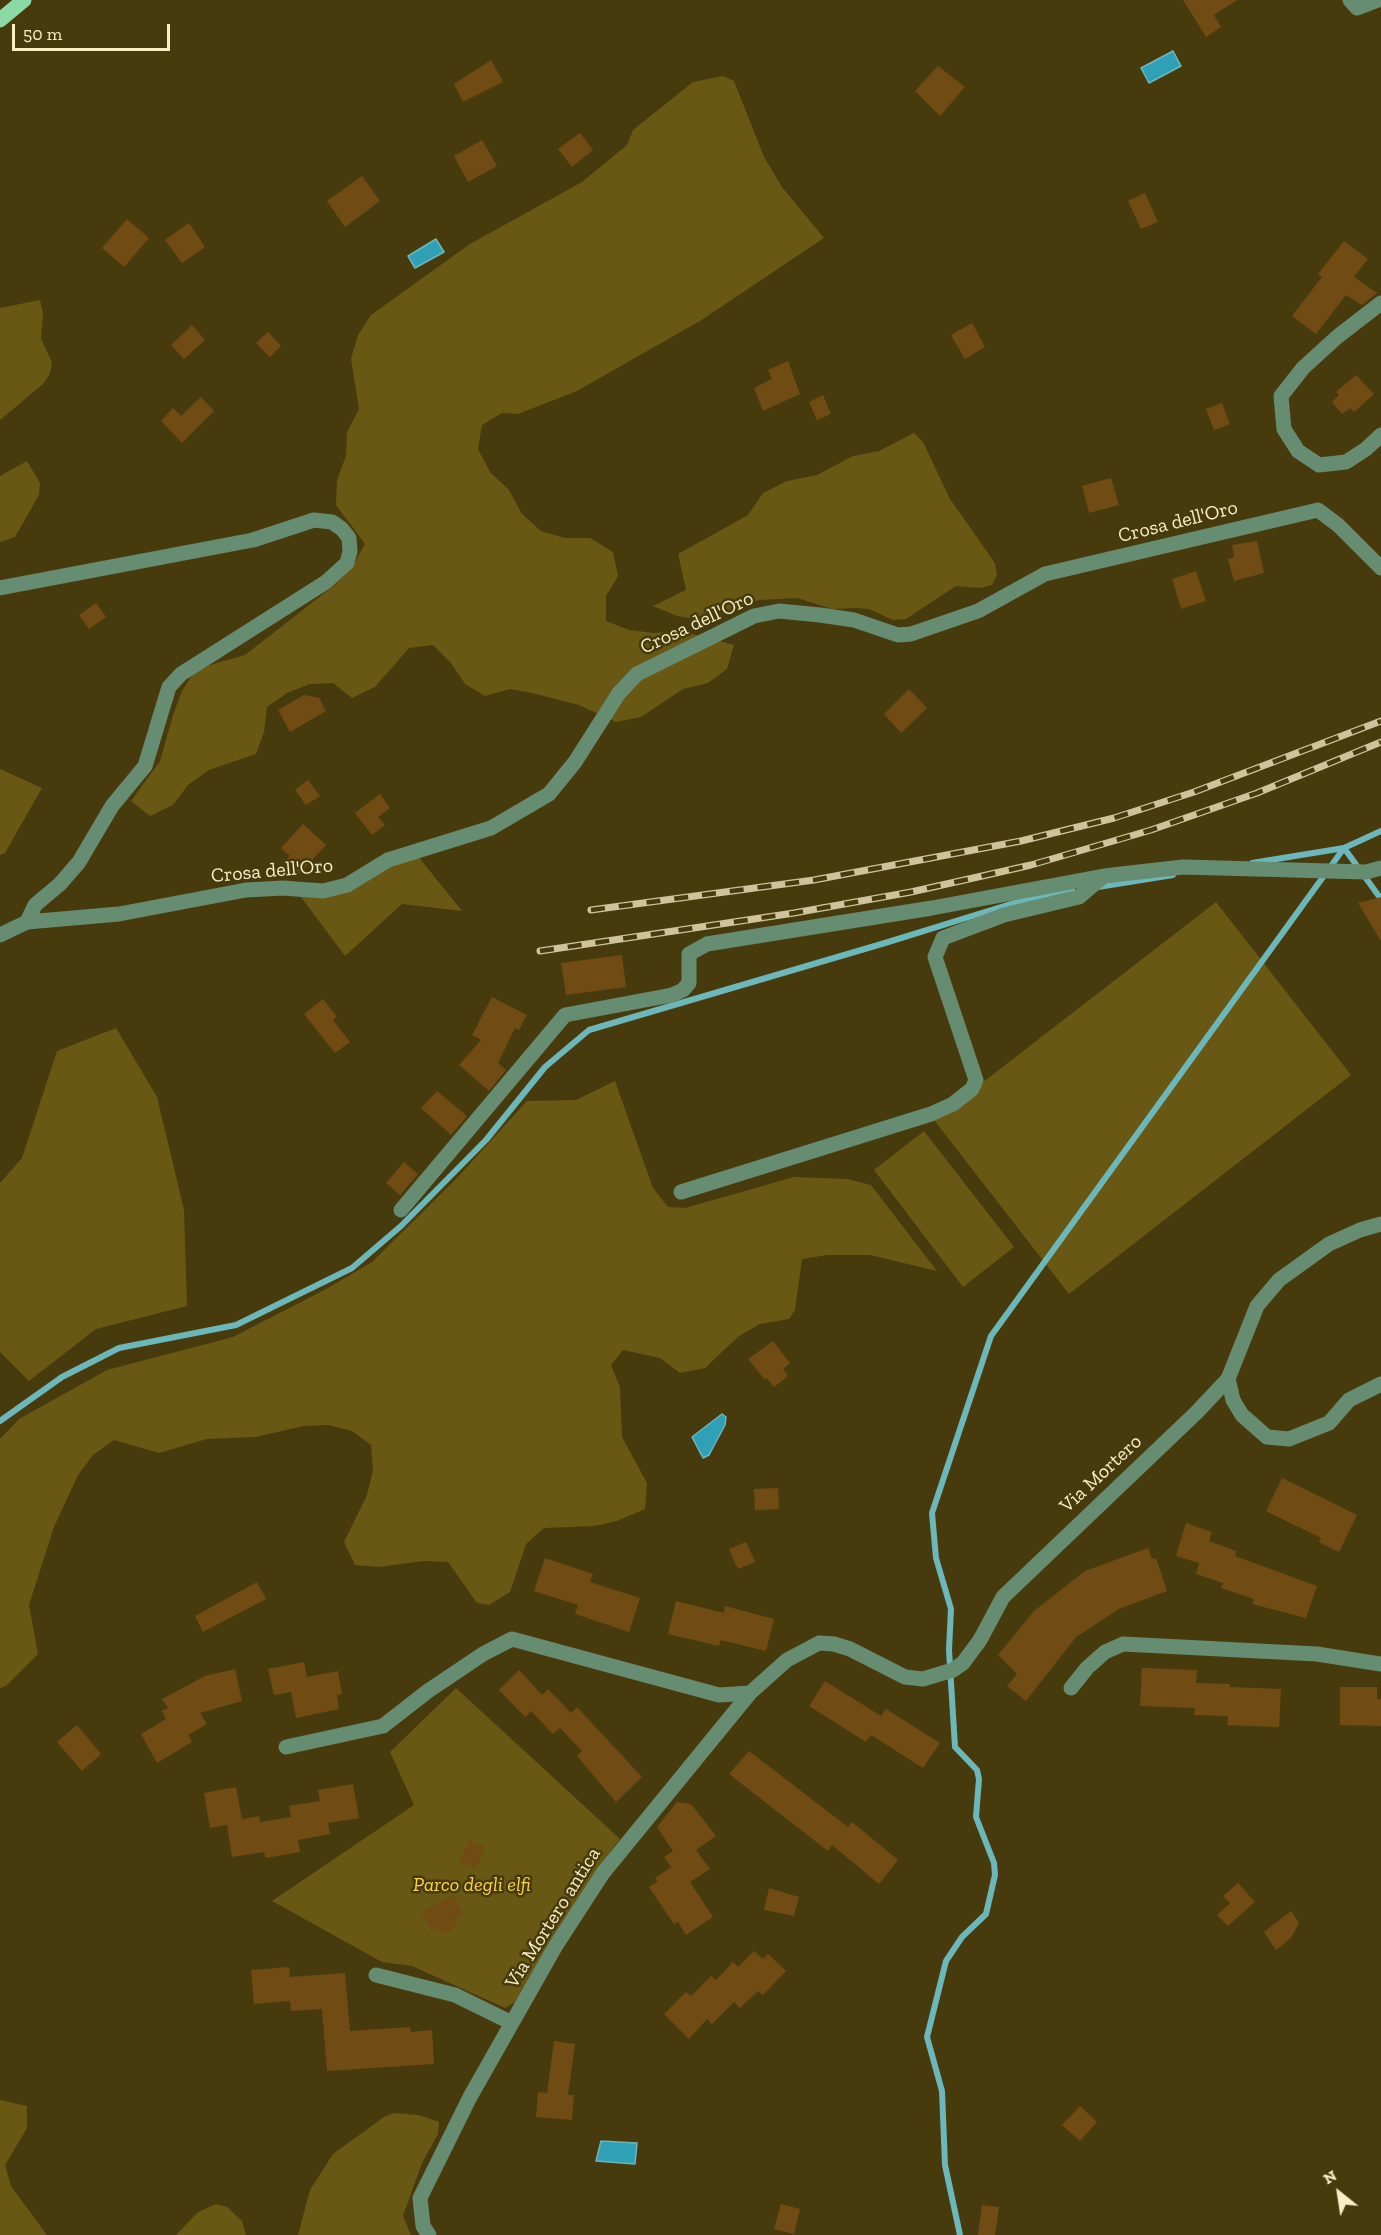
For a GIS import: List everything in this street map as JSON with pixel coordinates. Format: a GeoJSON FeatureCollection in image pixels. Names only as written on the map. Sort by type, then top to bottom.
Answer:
{"type":"FeatureCollection","features":[{"type":"Feature","properties":{"kind":"main road"},"geometry":{"type":"LineString","coordinates":[[0,20],[24,0]]}},
{"type":"Feature","properties":{"kind":"street"},"geometry":{"type":"LineString","coordinates":[[1350,0],[1357,8],[1378,0]]}},
{"type":"Feature","properties":{"kind":"street"},"geometry":{"type":"LineString","coordinates":[[1381,303],[1337,336],[1303,368],[1281,396],[1284,429],[1298,451],[1319,465],[1346,462],[1366,449],[1381,435]]}},
{"type":"Feature","properties":{"kind":"street","name":"Crosa dell'Oro"},"geometry":{"type":"LineString","coordinates":[[0,935],[27,922],[119,914],[246,890],[283,888],[323,891],[347,885],[388,860],[491,828],[549,794],[575,762],[620,693],[637,674],[754,616],[779,610],[854,620],[898,635],[912,634],[978,611],[1045,573],[1318,510],[1338,525],[1381,568]]}},
{"type":"Feature","properties":{"kind":"street"},"geometry":{"type":"LineString","coordinates":[[0,588],[253,540],[314,520],[332,522],[342,528],[349,538],[350,551],[347,563],[326,582],[181,674],[168,687],[145,766],[112,806],[79,862],[60,884],[35,905],[27,922]]}},
{"type":"Feature","properties":{"kind":"street"},"geometry":{"type":"LineString","coordinates":[[401,1210],[565,1015],[683,990],[689,983],[689,954],[707,944],[932,908],[1104,876],[1183,867],[1289,868],[1366,872],[1381,868]]}},
{"type":"Feature","properties":{"kind":"street"},"geometry":{"type":"LineString","coordinates":[[681,1192],[931,1114],[953,1104],[972,1089],[976,1080],[935,957],[943,938],[1004,915],[1079,897],[1104,876]]}},
{"type":"Feature","properties":{"kind":"street","name":"Via Mortero"},"geometry":{"type":"LineString","coordinates":[[819,1643],[834,1644],[850,1649],[905,1677],[923,1678],[953,1670],[963,1663],[980,1640],[1003,1597],[1197,1412],[1228,1379],[1257,1306],[1280,1280],[1329,1244],[1360,1230],[1381,1224]]}},
{"type":"Feature","properties":{"kind":"street"},"geometry":{"type":"LineString","coordinates":[[1228,1379],[1233,1401],[1242,1415],[1267,1437],[1289,1439],[1329,1423],[1349,1400],[1381,1384]]}},
{"type":"Feature","properties":{"kind":"street"},"geometry":{"type":"LineString","coordinates":[[286,1748],[383,1726],[483,1653],[512,1639],[719,1695],[750,1694]]}},
{"type":"Feature","properties":{"kind":"street","name":"Via Mortero antica"},"geometry":{"type":"LineString","coordinates":[[429,2235],[423,2226],[420,2198],[470,2097],[603,1873],[750,1694],[787,1660],[819,1643]]}},
{"type":"Feature","properties":{"kind":"street"},"geometry":{"type":"LineString","coordinates":[[1071,1688],[1087,1668],[1105,1652],[1123,1644],[1317,1654],[1381,1664]]}},
{"type":"Feature","properties":{"kind":"street"},"geometry":{"type":"LineString","coordinates":[[376,1976],[455,1995],[512,2023]]}},
{"type":"Feature","properties":{"kind":"green space"},"geometry":{"type":"Polygon","coordinates":[[[723,76],[734,81],[764,157],[782,187],[824,238],[700,321],[577,391],[518,414],[502,413],[482,425],[478,449],[490,472],[509,490],[522,514],[541,531],[565,538],[590,538],[613,552],[618,576],[606,596],[606,621],[629,630],[654,633],[681,631],[734,645],[727,669],[708,683],[683,689],[641,717],[616,722],[579,705],[532,693],[510,689],[485,696],[465,684],[451,663],[433,645],[409,648],[375,687],[352,698],[333,683],[310,684],[287,693],[267,707],[264,732],[256,754],[209,770],[188,785],[173,805],[150,816],[131,801],[160,761],[182,691],[196,669],[245,655],[336,584],[353,566],[365,544],[336,505],[337,480],[346,456],[347,432],[359,409],[351,359],[358,335],[371,315],[470,244],[582,182],[627,145],[633,130],[693,82],[723,76]]]}},
{"type":"Feature","properties":{"kind":"green space"},"geometry":{"type":"Polygon","coordinates":[[[40,300],[43,313],[41,339],[52,362],[50,374],[43,384],[0,420],[0,308],[40,300]]]}},
{"type":"Feature","properties":{"kind":"green space"},"geometry":{"type":"Polygon","coordinates":[[[914,433],[923,442],[950,499],[995,563],[997,575],[992,585],[980,588],[956,586],[906,619],[893,620],[869,609],[832,609],[797,598],[759,600],[725,613],[689,618],[677,616],[653,606],[686,590],[678,554],[748,515],[763,493],[787,481],[817,475],[853,456],[879,451],[914,433]]]}},
{"type":"Feature","properties":{"kind":"green space"},"geometry":{"type":"Polygon","coordinates":[[[27,461],[40,483],[39,495],[15,537],[0,542],[0,476],[27,461]]]}},
{"type":"Feature","properties":{"kind":"green space"},"geometry":{"type":"Polygon","coordinates":[[[0,769],[42,788],[5,853],[0,855],[0,769]]]}},
{"type":"Feature","properties":{"kind":"green space"},"geometry":{"type":"Polygon","coordinates":[[[417,855],[462,911],[402,904],[345,956],[298,893],[417,855]]]}},
{"type":"Feature","properties":{"kind":"green space"},"geometry":{"type":"Polygon","coordinates":[[[1216,902],[1351,1075],[1069,1294],[934,1120],[1216,902]]]}},
{"type":"Feature","properties":{"kind":"green space"},"geometry":{"type":"Polygon","coordinates":[[[116,1028],[157,1097],[184,1210],[187,1306],[96,1329],[29,1381],[0,1352],[0,1183],[22,1158],[57,1051],[116,1028]]]}},
{"type":"Feature","properties":{"kind":"green space"},"geometry":{"type":"Polygon","coordinates":[[[615,1081],[653,1188],[668,1207],[685,1208],[794,1177],[847,1179],[871,1185],[937,1271],[870,1255],[827,1255],[802,1259],[795,1310],[789,1319],[760,1324],[739,1336],[705,1368],[680,1373],[660,1358],[623,1350],[611,1365],[620,1387],[622,1437],[647,1483],[645,1509],[617,1521],[594,1526],[544,1528],[526,1544],[510,1592],[489,1605],[477,1603],[448,1562],[424,1561],[379,1567],[355,1565],[344,1542],[367,1495],[373,1470],[371,1445],[352,1431],[328,1425],[304,1426],[255,1437],[207,1439],[159,1453],[114,1440],[93,1455],[78,1475],[54,1527],[29,1605],[38,1654],[6,1686],[0,1688],[0,1439],[19,1419],[107,1370],[233,1337],[328,1288],[372,1262],[456,1179],[527,1101],[576,1100],[615,1081]]]}},
{"type":"Feature","properties":{"kind":"green space"},"geometry":{"type":"Polygon","coordinates":[[[924,1131],[1014,1247],[963,1287],[874,1170],[924,1131]]]}},
{"type":"Feature","properties":{"kind":"green space","name":"Parco degli elfi"},"geometry":{"type":"Polygon","coordinates":[[[456,1688],[620,1839],[593,1875],[517,2001],[505,2008],[412,1966],[382,1962],[272,1901],[414,1805],[390,1752],[456,1688]]]}},
{"type":"Feature","properties":{"kind":"green space"},"geometry":{"type":"Polygon","coordinates":[[[0,2100],[27,2106],[27,2128],[5,2165],[11,2186],[47,2235],[0,2235],[0,2100]]]}},
{"type":"Feature","properties":{"kind":"green space"},"geometry":{"type":"Polygon","coordinates":[[[394,2113],[419,2115],[439,2122],[438,2134],[422,2163],[403,2216],[411,2235],[298,2235],[310,2190],[333,2154],[384,2117],[394,2113]]]}},
{"type":"Feature","properties":{"kind":"green space"},"geometry":{"type":"Polygon","coordinates":[[[216,2204],[227,2207],[242,2221],[246,2235],[176,2235],[198,2212],[216,2204]]]}},
{"type":"Feature","properties":{"kind":"water"},"geometry":{"type":"Polygon","coordinates":[[[1173,51],[1181,66],[1149,83],[1141,68],[1173,51]]]}},
{"type":"Feature","properties":{"kind":"water"},"geometry":{"type":"Polygon","coordinates":[[[436,239],[444,252],[415,268],[408,256],[436,239]]]}},
{"type":"Feature","properties":{"kind":"water"},"geometry":{"type":"Polygon","coordinates":[[[722,1414],[726,1417],[725,1425],[709,1455],[703,1458],[692,1437],[722,1414]]]}},
{"type":"Feature","properties":{"kind":"water"},"geometry":{"type":"Polygon","coordinates":[[[601,2141],[637,2143],[635,2164],[596,2161],[601,2141]]]}},
{"type":"Feature","properties":{"kind":"building"},"geometry":{"type":"Polygon","coordinates":[[[1183,0],[1237,0],[1214,15],[1221,27],[1206,37],[1183,0]]]}},
{"type":"Feature","properties":{"kind":"building"},"geometry":{"type":"Polygon","coordinates":[[[491,60],[503,82],[463,102],[454,84],[491,60]]]}},
{"type":"Feature","properties":{"kind":"building"},"geometry":{"type":"Polygon","coordinates":[[[938,66],[965,87],[940,116],[915,91],[938,66]]]}},
{"type":"Feature","properties":{"kind":"building"},"geometry":{"type":"Polygon","coordinates":[[[580,133],[593,150],[572,167],[558,149],[580,133]]]}},
{"type":"Feature","properties":{"kind":"building"},"geometry":{"type":"Polygon","coordinates":[[[482,140],[497,166],[468,182],[454,156],[482,140]]]}},
{"type":"Feature","properties":{"kind":"building"},"geometry":{"type":"Polygon","coordinates":[[[362,176],[380,201],[345,227],[327,201],[362,176]]]}},
{"type":"Feature","properties":{"kind":"building"},"geometry":{"type":"Polygon","coordinates":[[[1145,193],[1158,222],[1141,229],[1128,201],[1145,193]]]}},
{"type":"Feature","properties":{"kind":"building"},"geometry":{"type":"Polygon","coordinates":[[[127,219],[149,238],[124,267],[102,248],[127,219]]]}},
{"type":"Feature","properties":{"kind":"building"},"geometry":{"type":"Polygon","coordinates":[[[189,223],[205,247],[182,263],[165,240],[189,223]]]}},
{"type":"Feature","properties":{"kind":"building"},"geometry":{"type":"Polygon","coordinates":[[[1344,241],[1368,259],[1354,277],[1377,293],[1362,305],[1346,295],[1316,334],[1292,316],[1322,277],[1318,274],[1344,241]]]}},
{"type":"Feature","properties":{"kind":"building"},"geometry":{"type":"Polygon","coordinates":[[[972,323],[985,347],[965,359],[951,335],[972,323]]]}},
{"type":"Feature","properties":{"kind":"building"},"geometry":{"type":"Polygon","coordinates":[[[192,325],[205,340],[184,359],[171,345],[192,325]]]}},
{"type":"Feature","properties":{"kind":"building"},"geometry":{"type":"Polygon","coordinates":[[[268,332],[281,346],[270,357],[256,343],[268,332]]]}},
{"type":"Feature","properties":{"kind":"building"},"geometry":{"type":"Polygon","coordinates":[[[788,361],[800,394],[763,411],[754,388],[772,379],[768,370],[788,361]]]}},
{"type":"Feature","properties":{"kind":"building"},"geometry":{"type":"Polygon","coordinates":[[[1356,375],[1374,394],[1354,412],[1350,408],[1342,414],[1332,402],[1339,395],[1336,392],[1356,375]]]}},
{"type":"Feature","properties":{"kind":"building"},"geometry":{"type":"Polygon","coordinates":[[[823,395],[831,414],[817,420],[809,402],[823,395]]]}},
{"type":"Feature","properties":{"kind":"building"},"geometry":{"type":"Polygon","coordinates":[[[201,397],[214,411],[182,443],[161,421],[173,408],[181,416],[201,397]]]}},
{"type":"Feature","properties":{"kind":"building"},"geometry":{"type":"Polygon","coordinates":[[[1222,403],[1230,424],[1214,430],[1206,409],[1222,403]]]}},
{"type":"Feature","properties":{"kind":"building"},"geometry":{"type":"Polygon","coordinates":[[[1111,478],[1119,505],[1089,513],[1082,486],[1111,478]]]}},
{"type":"Feature","properties":{"kind":"building"},"geometry":{"type":"Polygon","coordinates":[[[1257,541],[1264,573],[1234,581],[1228,559],[1234,557],[1232,545],[1257,541]]]}},
{"type":"Feature","properties":{"kind":"building"},"geometry":{"type":"Polygon","coordinates":[[[1196,571],[1206,601],[1181,609],[1172,579],[1196,571]]]}},
{"type":"Feature","properties":{"kind":"building"},"geometry":{"type":"Polygon","coordinates":[[[96,603],[106,617],[89,629],[79,615],[96,603]]]}},
{"type":"Feature","properties":{"kind":"building"},"geometry":{"type":"Polygon","coordinates":[[[909,689],[927,708],[901,733],[884,714],[909,689]]]}},
{"type":"Feature","properties":{"kind":"building"},"geometry":{"type":"Polygon","coordinates":[[[304,695],[319,698],[326,711],[290,732],[278,710],[304,695]]]}},
{"type":"Feature","properties":{"kind":"building"},"geometry":{"type":"Polygon","coordinates":[[[308,780],[320,796],[306,805],[295,790],[308,780]]]}},
{"type":"Feature","properties":{"kind":"building"},"geometry":{"type":"Polygon","coordinates":[[[380,794],[390,808],[378,817],[385,825],[372,835],[355,813],[380,794]]]}},
{"type":"Feature","properties":{"kind":"building"},"geometry":{"type":"Polygon","coordinates":[[[303,824],[326,845],[299,874],[285,861],[290,856],[281,848],[303,824]]]}},
{"type":"Feature","properties":{"kind":"building"},"geometry":{"type":"Polygon","coordinates":[[[1381,897],[1381,941],[1358,903],[1381,897]]]}},
{"type":"Feature","properties":{"kind":"building"},"geometry":{"type":"Polygon","coordinates":[[[622,955],[626,987],[566,995],[561,963],[622,955]]]}},
{"type":"Feature","properties":{"kind":"building"},"geometry":{"type":"Polygon","coordinates":[[[492,997],[527,1015],[519,1030],[515,1028],[498,1063],[506,1070],[489,1091],[459,1065],[481,1040],[472,1035],[492,997]]]}},
{"type":"Feature","properties":{"kind":"building"},"geometry":{"type":"Polygon","coordinates":[[[323,999],[337,1017],[333,1020],[350,1042],[335,1053],[304,1014],[323,999]]]}},
{"type":"Feature","properties":{"kind":"building"},"geometry":{"type":"Polygon","coordinates":[[[437,1091],[467,1116],[451,1135],[421,1108],[437,1091]]]}},
{"type":"Feature","properties":{"kind":"building"},"geometry":{"type":"Polygon","coordinates":[[[404,1162],[418,1174],[400,1195],[386,1183],[404,1162]]]}},
{"type":"Feature","properties":{"kind":"building"},"geometry":{"type":"Polygon","coordinates":[[[773,1341],[790,1363],[783,1369],[788,1376],[774,1387],[767,1378],[765,1380],[748,1359],[773,1341]]]}},
{"type":"Feature","properties":{"kind":"building"},"geometry":{"type":"Polygon","coordinates":[[[1282,1478],[1357,1515],[1339,1552],[1319,1542],[1321,1538],[1266,1511],[1282,1478]]]}},
{"type":"Feature","properties":{"kind":"building"},"geometry":{"type":"Polygon","coordinates":[[[778,1488],[779,1509],[755,1510],[754,1489],[778,1488]]]}},
{"type":"Feature","properties":{"kind":"building"},"geometry":{"type":"Polygon","coordinates":[[[1186,1523],[1212,1532],[1209,1541],[1236,1551],[1235,1556],[1317,1586],[1306,1618],[1252,1604],[1254,1599],[1221,1588],[1223,1583],[1196,1574],[1199,1563],[1176,1556],[1186,1523]]]}},
{"type":"Feature","properties":{"kind":"building"},"geometry":{"type":"Polygon","coordinates":[[[746,1542],[755,1562],[738,1569],[729,1549],[746,1542]]]}},
{"type":"Feature","properties":{"kind":"building"},"geometry":{"type":"Polygon","coordinates":[[[1148,1548],[1152,1559],[1156,1558],[1167,1591],[1119,1609],[1076,1637],[1026,1701],[1007,1686],[1017,1674],[998,1655],[1034,1611],[1085,1571],[1148,1548]]]}},
{"type":"Feature","properties":{"kind":"building"},"geometry":{"type":"Polygon","coordinates":[[[545,1558],[593,1574],[590,1582],[640,1598],[629,1632],[575,1614],[578,1605],[534,1591],[545,1558]]]}},
{"type":"Feature","properties":{"kind":"building"},"geometry":{"type":"Polygon","coordinates":[[[257,1582],[266,1599],[203,1632],[195,1616],[257,1582]]]}},
{"type":"Feature","properties":{"kind":"building"},"geometry":{"type":"Polygon","coordinates":[[[676,1601],[724,1613],[725,1606],[774,1619],[766,1651],[721,1640],[719,1646],[668,1634],[676,1601]]]}},
{"type":"Feature","properties":{"kind":"building"},"geometry":{"type":"Polygon","coordinates":[[[304,1662],[307,1677],[338,1671],[342,1694],[337,1695],[339,1709],[296,1718],[291,1692],[274,1695],[268,1669],[304,1662]]]}},
{"type":"Feature","properties":{"kind":"building"},"geometry":{"type":"Polygon","coordinates":[[[1142,1668],[1197,1670],[1196,1683],[1281,1689],[1279,1727],[1227,1725],[1228,1716],[1194,1715],[1195,1708],[1140,1706],[1142,1668]]]}},
{"type":"Feature","properties":{"kind":"building"},"geometry":{"type":"Polygon","coordinates":[[[235,1669],[242,1701],[200,1713],[207,1724],[188,1735],[192,1742],[157,1763],[141,1734],[166,1719],[162,1711],[168,1708],[162,1699],[205,1676],[235,1669]]]}},
{"type":"Feature","properties":{"kind":"building"},"geometry":{"type":"Polygon","coordinates":[[[519,1670],[542,1695],[548,1689],[571,1713],[577,1707],[642,1777],[616,1802],[577,1756],[582,1751],[560,1728],[553,1734],[531,1711],[525,1717],[499,1690],[519,1670]]]}},
{"type":"Feature","properties":{"kind":"building"},"geometry":{"type":"Polygon","coordinates":[[[825,1681],[881,1716],[886,1709],[940,1743],[923,1768],[871,1735],[866,1742],[809,1706],[825,1681]]]}},
{"type":"Feature","properties":{"kind":"building"},"geometry":{"type":"Polygon","coordinates":[[[1340,1687],[1377,1687],[1377,1699],[1381,1699],[1381,1726],[1340,1725],[1340,1687]]]}},
{"type":"Feature","properties":{"kind":"building"},"geometry":{"type":"Polygon","coordinates":[[[77,1725],[101,1754],[82,1771],[57,1742],[77,1725]]]}},
{"type":"Feature","properties":{"kind":"building"},"geometry":{"type":"Polygon","coordinates":[[[749,1751],[848,1827],[852,1822],[898,1860],[879,1884],[832,1845],[828,1851],[729,1774],[749,1751]]]}},
{"type":"Feature","properties":{"kind":"building"},"geometry":{"type":"Polygon","coordinates":[[[353,1784],[359,1818],[328,1823],[330,1834],[298,1840],[300,1852],[266,1858],[264,1852],[232,1857],[227,1825],[210,1828],[204,1793],[236,1787],[242,1819],[259,1816],[260,1822],[291,1817],[289,1806],[320,1801],[318,1790],[353,1784]]]}},
{"type":"Feature","properties":{"kind":"building"},"geometry":{"type":"Polygon","coordinates":[[[677,1802],[691,1804],[716,1836],[696,1850],[710,1869],[690,1882],[713,1917],[686,1935],[678,1922],[674,1924],[649,1887],[658,1881],[655,1878],[671,1867],[664,1857],[673,1851],[657,1827],[677,1802]]]}},
{"type":"Feature","properties":{"kind":"building"},"geometry":{"type":"Polygon","coordinates":[[[469,1840],[485,1847],[476,1869],[460,1862],[469,1840]]]}},
{"type":"Feature","properties":{"kind":"building"},"geometry":{"type":"Polygon","coordinates":[[[1238,1883],[1255,1902],[1228,1926],[1217,1915],[1230,1903],[1223,1896],[1238,1883]]]}},
{"type":"Feature","properties":{"kind":"building"},"geometry":{"type":"Polygon","coordinates":[[[769,1888],[799,1897],[794,1916],[764,1910],[769,1888]]]}},
{"type":"Feature","properties":{"kind":"building"},"geometry":{"type":"Polygon","coordinates":[[[453,1895],[463,1913],[454,1918],[458,1926],[443,1935],[438,1928],[431,1931],[421,1913],[453,1895]]]}},
{"type":"Feature","properties":{"kind":"building"},"geometry":{"type":"Polygon","coordinates":[[[1291,1911],[1299,1923],[1291,1938],[1276,1950],[1264,1932],[1291,1911]]]}},
{"type":"Feature","properties":{"kind":"building"},"geometry":{"type":"Polygon","coordinates":[[[754,1951],[763,1959],[768,1954],[786,1971],[763,1995],[758,1991],[740,2008],[734,2002],[712,2024],[707,2019],[689,2039],[664,2014],[686,1992],[691,1996],[711,1976],[716,1980],[733,1962],[738,1967],[754,1951]]]}},
{"type":"Feature","properties":{"kind":"building"},"geometry":{"type":"Polygon","coordinates":[[[289,1967],[290,1977],[345,1973],[350,2031],[410,2027],[411,2032],[432,2030],[434,2064],[327,2071],[322,2009],[291,2011],[290,2001],[254,2004],[251,1970],[289,1967]]]}},
{"type":"Feature","properties":{"kind":"building"},"geometry":{"type":"Polygon","coordinates":[[[554,2041],[575,2044],[568,2095],[574,2095],[572,2120],[536,2117],[538,2092],[547,2093],[554,2041]]]}},
{"type":"Feature","properties":{"kind":"building"},"geometry":{"type":"Polygon","coordinates":[[[1080,2106],[1097,2122],[1080,2141],[1062,2125],[1080,2106]]]}},
{"type":"Feature","properties":{"kind":"building"},"geometry":{"type":"Polygon","coordinates":[[[781,2204],[800,2209],[794,2234],[774,2229],[781,2204]]]}},
{"type":"Feature","properties":{"kind":"building"},"geometry":{"type":"Polygon","coordinates":[[[982,2205],[999,2207],[995,2235],[978,2235],[982,2205]]]}},
{"type":"Feature","properties":{"kind":"waterway"},"geometry":{"type":"LineString","coordinates":[[1252,863],[1344,848],[1381,831]]}},
{"type":"Feature","properties":{"kind":"waterway"},"geometry":{"type":"LineString","coordinates":[[1344,848],[1381,899]]}},
{"type":"Feature","properties":{"kind":"waterway"},"geometry":{"type":"LineString","coordinates":[[960,2235],[945,2165],[942,2091],[927,2037],[946,1961],[962,1937],[986,1914],[995,1875],[994,1863],[976,1817],[979,1779],[977,1770],[955,1747],[949,1650],[951,1609],[936,1558],[932,1513],[991,1336],[1344,848]]}},
{"type":"Feature","properties":{"kind":"waterway"},"geometry":{"type":"LineString","coordinates":[[1098,887],[1173,875]]}},
{"type":"Feature","properties":{"kind":"waterway"},"geometry":{"type":"LineString","coordinates":[[0,1421],[62,1377],[119,1348],[236,1325],[352,1268],[401,1226],[486,1140],[545,1067],[589,1030],[1027,899],[1073,891]]}},
{"type":"Feature","properties":{"kind":"railway"},"geometry":{"type":"LineString","coordinates":[[591,910],[814,880],[1021,841],[1114,818],[1194,792],[1381,721]]}},
{"type":"Feature","properties":{"kind":"railway"},"geometry":{"type":"LineString","coordinates":[[540,951],[794,913],[911,892],[1031,865],[1151,830],[1257,793],[1381,742]]}}]}
